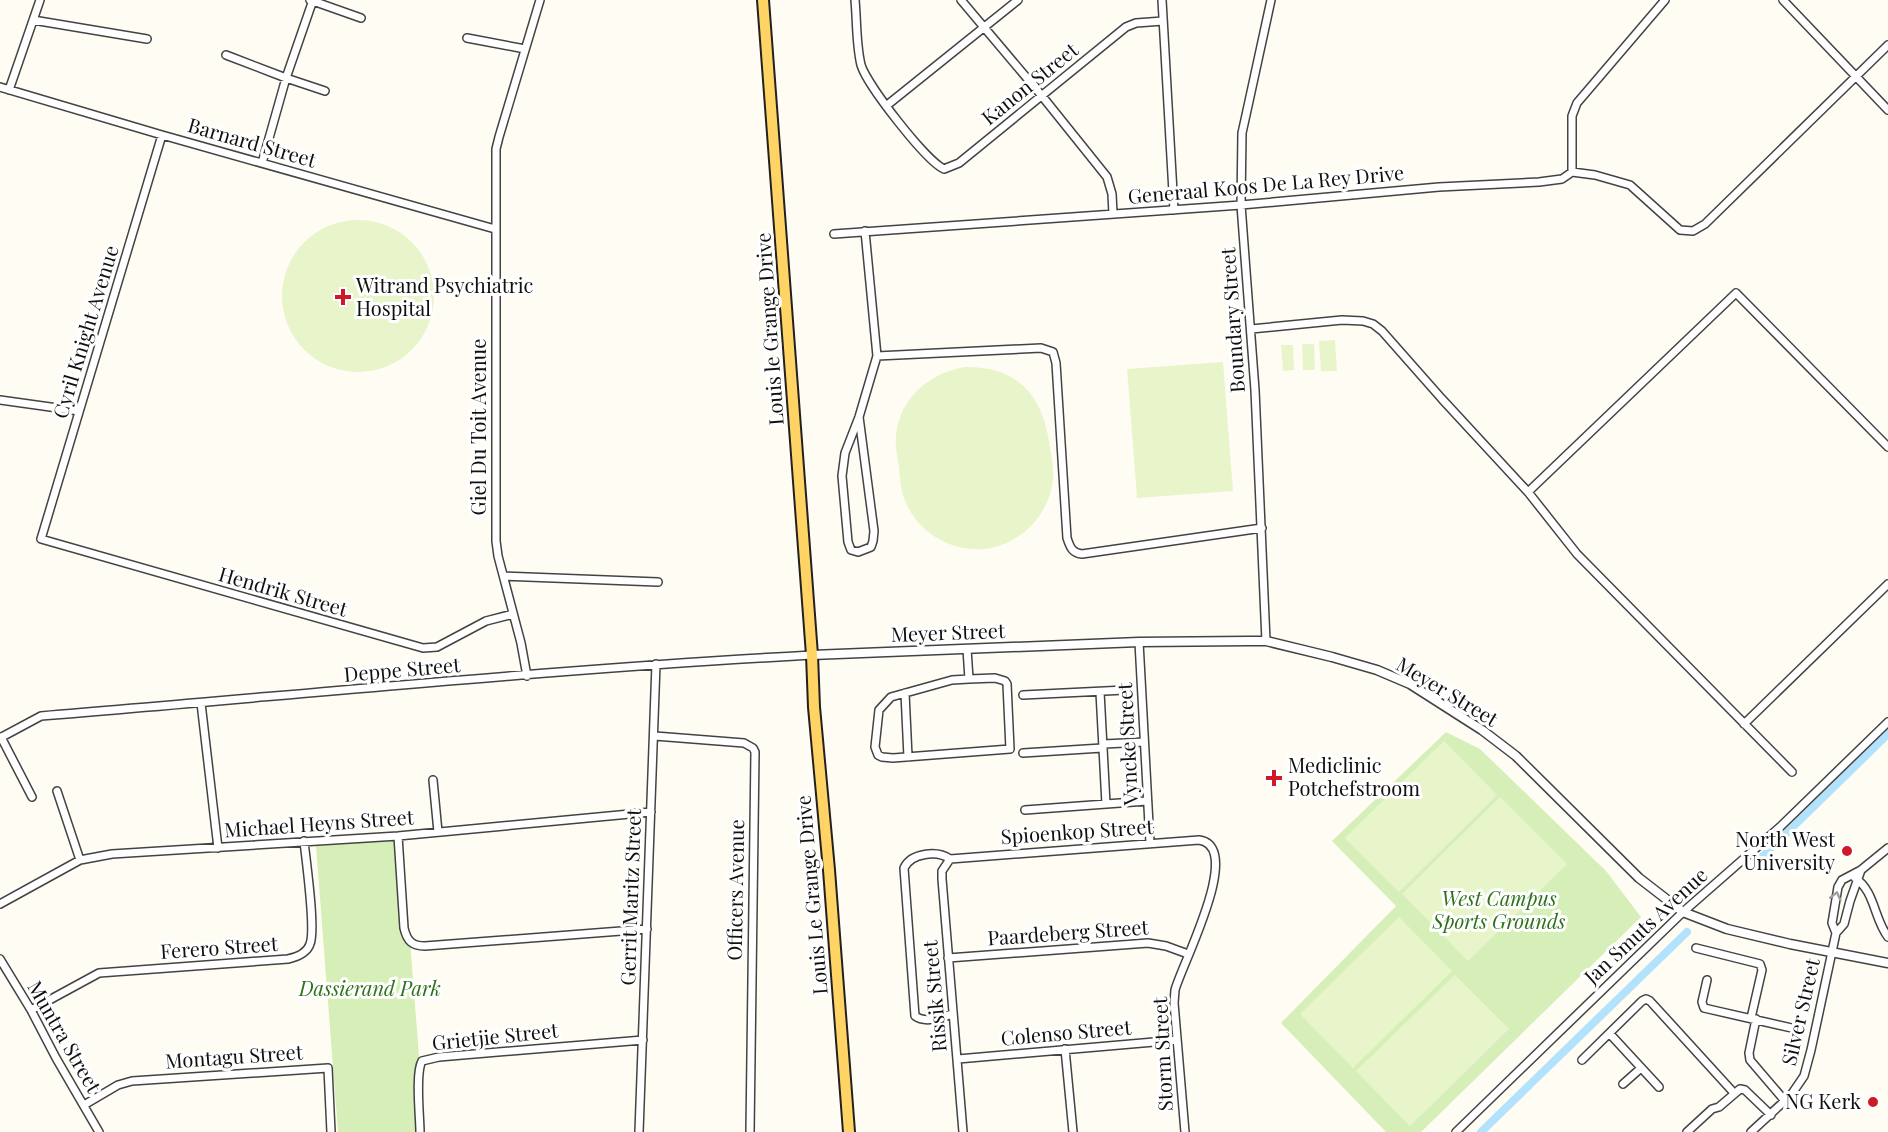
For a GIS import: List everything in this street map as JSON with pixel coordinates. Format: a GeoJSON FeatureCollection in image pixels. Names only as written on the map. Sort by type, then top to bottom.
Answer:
{"type":"FeatureCollection","features":[{"type":"Feature","properties":{"kind":"main road","name":"Louis le Grange Drive"},"geometry":{"type":"LineString","coordinates":[[763,0],[812,656]]}},
{"type":"Feature","properties":{"kind":"main road","name":"Louis Le Grange Drive"},"geometry":{"type":"LineString","coordinates":[[812,656],[814,707],[849,1132]]}},
{"type":"Feature","properties":{"kind":"street"},"geometry":{"type":"LineString","coordinates":[[9,90],[40,0]]}},
{"type":"Feature","properties":{"kind":"street"},"geometry":{"type":"LineString","coordinates":[[262,163],[286,78],[312,0],[361,18]]}},
{"type":"Feature","properties":{"kind":"street","name":"Giel Du Toit Avenue"},"geometry":{"type":"LineString","coordinates":[[527,676],[495,541],[496,149],[540,0]]}},
{"type":"Feature","properties":{"kind":"street"},"geometry":{"type":"LineString","coordinates":[[855,0],[862,66],[870,84],[886,106],[1018,0]]}},
{"type":"Feature","properties":{"kind":"street"},"geometry":{"type":"LineString","coordinates":[[961,0],[1107,177],[1112,194],[1113,214]]}},
{"type":"Feature","properties":{"kind":"street"},"geometry":{"type":"LineString","coordinates":[[1162,0],[1174,210]]}},
{"type":"Feature","properties":{"kind":"street","name":"Boundary Street"},"geometry":{"type":"LineString","coordinates":[[1266,641],[1251,329],[1241,205],[1242,133],[1271,0]]}},
{"type":"Feature","properties":{"kind":"street"},"geometry":{"type":"LineString","coordinates":[[1665,0],[1584,92],[1577,103],[1572,116],[1574,166],[1572,172],[1630,185],[1680,230],[1693,231],[1705,224],[1888,45]]}},
{"type":"Feature","properties":{"kind":"street"},"geometry":{"type":"LineString","coordinates":[[1783,0],[1888,110]]}},
{"type":"Feature","properties":{"kind":"street"},"geometry":{"type":"LineString","coordinates":[[33,20],[147,39]]}},
{"type":"Feature","properties":{"kind":"street","name":"Kanon Street"},"geometry":{"type":"LineString","coordinates":[[886,106],[923,150],[942,168],[947,168],[955,165],[1126,27],[1136,23],[1163,21]]}},
{"type":"Feature","properties":{"kind":"street"},"geometry":{"type":"LineString","coordinates":[[467,38],[525,49]]}},
{"type":"Feature","properties":{"kind":"street"},"geometry":{"type":"LineString","coordinates":[[226,56],[325,91]]}},
{"type":"Feature","properties":{"kind":"street","name":"Barnard Street"},"geometry":{"type":"LineString","coordinates":[[0,87],[495,229]]}},
{"type":"Feature","properties":{"kind":"street","name":"Cyril Knight Avenue"},"geometry":{"type":"LineString","coordinates":[[41,539],[96,349],[162,135]]}},
{"type":"Feature","properties":{"kind":"street","name":"Generaal Koos De La Rey Drive"},"geometry":{"type":"LineString","coordinates":[[834,234],[1241,205],[1439,187],[1546,182],[1562,179],[1572,172]]}},
{"type":"Feature","properties":{"kind":"street"},"geometry":{"type":"LineString","coordinates":[[860,417],[874,531],[871,547],[858,552],[852,550],[848,542],[842,476],[845,453],[860,417],[877,356],[865,231]]}},
{"type":"Feature","properties":{"kind":"street"},"geometry":{"type":"LineString","coordinates":[[1528,492],[1736,293],[1888,447]]}},
{"type":"Feature","properties":{"kind":"street"},"geometry":{"type":"LineString","coordinates":[[1251,329],[1342,320],[1373,324],[1528,492],[1576,554],[1791,772]]}},
{"type":"Feature","properties":{"kind":"street"},"geometry":{"type":"LineString","coordinates":[[877,356],[1041,348],[1053,352],[1056,363],[1067,537],[1069,546],[1076,553],[1262,528]]}},
{"type":"Feature","properties":{"kind":"street"},"geometry":{"type":"LineString","coordinates":[[0,400],[79,411]]}},
{"type":"Feature","properties":{"kind":"street","name":"Hendrik Street"},"geometry":{"type":"LineString","coordinates":[[41,539],[417,647],[437,647],[486,621],[513,614]]}},
{"type":"Feature","properties":{"kind":"street"},"geometry":{"type":"LineString","coordinates":[[504,576],[658,582]]}},
{"type":"Feature","properties":{"kind":"street"},"geometry":{"type":"LineString","coordinates":[[1744,724],[1888,584]]}},
{"type":"Feature","properties":{"kind":"street","name":"Meyer Street"},"geometry":{"type":"LineString","coordinates":[[812,656],[1139,642],[1266,641],[1332,657],[1377,670],[1410,684],[1451,709],[1516,756],[1639,878],[1683,912],[1727,929],[1888,963]]}},
{"type":"Feature","properties":{"kind":"street","name":"Vyncke Street"},"geometry":{"type":"LineString","coordinates":[[1139,642],[1150,843]]}},
{"type":"Feature","properties":{"kind":"street"},"geometry":{"type":"LineString","coordinates":[[967,649],[969,679]]}},
{"type":"Feature","properties":{"kind":"street","name":"Deppe Street"},"geometry":{"type":"LineString","coordinates":[[1,737],[41,716],[657,664],[812,656]]}},
{"type":"Feature","properties":{"kind":"street","name":"Gerrit Maritz Street"},"geometry":{"type":"LineString","coordinates":[[639,1132],[657,664]]}},
{"type":"Feature","properties":{"kind":"street"},"geometry":{"type":"LineString","coordinates":[[995,678],[1007,684],[1010,749],[908,757],[878,755],[875,747],[879,710],[891,697],[952,680],[969,679],[995,678]]}},
{"type":"Feature","properties":{"kind":"street"},"geometry":{"type":"LineString","coordinates":[[1023,695],[1125,690]]}},
{"type":"Feature","properties":{"kind":"street"},"geometry":{"type":"LineString","coordinates":[[1100,692],[1106,804]]}},
{"type":"Feature","properties":{"kind":"street"},"geometry":{"type":"LineString","coordinates":[[905,693],[908,757]]}},
{"type":"Feature","properties":{"kind":"street"},"geometry":{"type":"LineString","coordinates":[[201,703],[218,848]]}},
{"type":"Feature","properties":{"kind":"street","name":"Jan Smuts Avenue"},"geometry":{"type":"LineString","coordinates":[[1456,1132],[1683,912],[1780,827],[1888,722]]}},
{"type":"Feature","properties":{"kind":"street","name":"Officers Avenue"},"geometry":{"type":"LineString","coordinates":[[655,736],[744,743],[753,748],[755,752],[750,1132]]}},
{"type":"Feature","properties":{"kind":"street"},"geometry":{"type":"LineString","coordinates":[[1,737],[32,796]]}},
{"type":"Feature","properties":{"kind":"street"},"geometry":{"type":"LineString","coordinates":[[1023,753],[1144,742]]}},
{"type":"Feature","properties":{"kind":"street"},"geometry":{"type":"LineString","coordinates":[[433,780],[438,832]]}},
{"type":"Feature","properties":{"kind":"street"},"geometry":{"type":"LineString","coordinates":[[57,791],[80,860]]}},
{"type":"Feature","properties":{"kind":"street"},"geometry":{"type":"LineString","coordinates":[[1025,810],[1148,801]]}},
{"type":"Feature","properties":{"kind":"street","name":"Michael Heyns Street"},"geometry":{"type":"LineString","coordinates":[[0,904],[80,860],[112,854],[398,836],[651,812]]}},
{"type":"Feature","properties":{"kind":"street"},"geometry":{"type":"LineString","coordinates":[[398,836],[404,928],[409,940],[415,945],[647,929]]}},
{"type":"Feature","properties":{"kind":"street","name":"Ferero Street"},"geometry":{"type":"LineString","coordinates":[[31,1010],[99,973],[288,959],[306,951],[311,942],[311,934],[304,841]]}},
{"type":"Feature","properties":{"kind":"street","name":"Spioenkop Street"},"geometry":{"type":"LineString","coordinates":[[953,1014],[921,1020],[915,1016],[904,868],[908,861],[916,856],[939,854],[950,859],[1150,843],[1206,841]]}},
{"type":"Feature","properties":{"kind":"street","name":"Storm Street"},"geometry":{"type":"LineString","coordinates":[[1185,1132],[1175,990],[1214,886],[1213,848],[1206,841]]}},
{"type":"Feature","properties":{"kind":"street"},"geometry":{"type":"LineString","coordinates":[[1861,870],[1844,924],[1836,933],[1832,923],[1838,887],[1842,880],[1861,870],[1888,848]]}},
{"type":"Feature","properties":{"kind":"street","name":"Rissik Street"},"geometry":{"type":"LineString","coordinates":[[950,859],[942,871],[963,1132]]}},
{"type":"Feature","properties":{"kind":"street"},"geometry":{"type":"LineString","coordinates":[[1850,876],[1864,886],[1888,937]]}},
{"type":"Feature","properties":{"kind":"street","name":"Silver Street"},"geometry":{"type":"LineString","coordinates":[[1751,1132],[1800,1084],[1807,1067],[1836,933]]}},
{"type":"Feature","properties":{"kind":"street","name":"Paardeberg Street"},"geometry":{"type":"LineString","coordinates":[[948,958],[1148,944],[1166,946],[1188,954]]}},
{"type":"Feature","properties":{"kind":"street"},"geometry":{"type":"LineString","coordinates":[[1696,948],[1760,964],[1762,970],[1749,1053],[1750,1060],[1785,1101]]}},
{"type":"Feature","properties":{"kind":"street","name":"Muntra Street"},"geometry":{"type":"LineString","coordinates":[[0,959],[99,1132]]}},
{"type":"Feature","properties":{"kind":"street"},"geometry":{"type":"LineString","coordinates":[[1707,980],[1702,1002],[1704,1008],[1796,1029]]}},
{"type":"Feature","properties":{"kind":"street"},"geometry":{"type":"LineString","coordinates":[[1582,1060],[1642,1001],[1648,1000],[1734,1093]]}},
{"type":"Feature","properties":{"kind":"street"},"geometry":{"type":"LineString","coordinates":[[1610,1034],[1659,1087]]}},
{"type":"Feature","properties":{"kind":"street","name":"Grietjie Street"},"geometry":{"type":"LineString","coordinates":[[420,1132],[418,1078],[419,1065],[422,1061],[439,1056],[643,1040]]}},
{"type":"Feature","properties":{"kind":"street","name":"Colenso Street"},"geometry":{"type":"LineString","coordinates":[[958,1059],[1177,1041]]}},
{"type":"Feature","properties":{"kind":"street"},"geometry":{"type":"LineString","coordinates":[[1065,1049],[1073,1132]]}},
{"type":"Feature","properties":{"kind":"street","name":"Montagu Street"},"geometry":{"type":"LineString","coordinates":[[84,1105],[118,1085],[132,1081],[328,1068],[331,1132]]}},
{"type":"Feature","properties":{"kind":"street"},"geometry":{"type":"LineString","coordinates":[[1623,1084],[1641,1068]]}},
{"type":"Feature","properties":{"kind":"street"},"geometry":{"type":"LineString","coordinates":[[1687,1132],[1738,1089],[1744,1089],[1770,1115]]}},
{"type":"Feature","properties":{"kind":"green space"},"geometry":{"type":"Polygon","coordinates":[[[358,220],[387,225],[412,242],[429,267],[434,296],[429,325],[412,350],[387,367],[358,372],[329,367],[304,350],[287,325],[282,296],[287,267],[304,242],[329,225],[358,220]]]}},
{"type":"Feature","properties":{"kind":"green space"},"geometry":{"type":"Polygon","coordinates":[[[1335,340],[1337,371],[1321,371],[1319,341],[1335,340]]]}},
{"type":"Feature","properties":{"kind":"green space"},"geometry":{"type":"Polygon","coordinates":[[[1302,344],[1314,344],[1315,370],[1303,370],[1302,344]]]}},
{"type":"Feature","properties":{"kind":"green space"},"geometry":{"type":"Polygon","coordinates":[[[1281,345],[1293,345],[1294,370],[1283,371],[1281,345]]]}},
{"type":"Feature","properties":{"kind":"green space"},"geometry":{"type":"Polygon","coordinates":[[[1223,362],[1233,491],[1137,498],[1127,369],[1223,362]]]}},
{"type":"Feature","properties":{"kind":"green space"},"geometry":{"type":"Polygon","coordinates":[[[965,367],[1001,372],[1026,388],[1042,414],[1053,464],[1050,493],[1039,517],[1021,535],[1009,542],[984,549],[948,544],[928,532],[919,523],[903,495],[896,451],[896,435],[903,410],[918,389],[940,375],[965,367]]]}},
{"type":"Feature","properties":{"kind":"green space","name":"West Campus Sports Grounds"},"geometry":{"type":"Polygon","coordinates":[[[1446,732],[1480,749],[1606,871],[1641,917],[1421,1132],[1386,1132],[1281,1023],[1396,906],[1332,841],[1446,732]]]}},
{"type":"Feature","properties":{"kind":"green space"},"geometry":{"type":"Polygon","coordinates":[[[1444,741],[1497,795],[1399,892],[1345,838],[1444,741]]]}},
{"type":"Feature","properties":{"kind":"green space"},"geometry":{"type":"Polygon","coordinates":[[[1500,797],[1567,864],[1468,961],[1402,894],[1500,797]]]}},
{"type":"Feature","properties":{"kind":"green space","name":"Dassierand Park"},"geometry":{"type":"Polygon","coordinates":[[[402,840],[425,1132],[338,1132],[316,846],[402,840]]]}},
{"type":"Feature","properties":{"kind":"green space"},"geometry":{"type":"Polygon","coordinates":[[[1399,917],[1452,971],[1353,1068],[1300,1014],[1399,917]]]}},
{"type":"Feature","properties":{"kind":"green space"},"geometry":{"type":"Polygon","coordinates":[[[1455,975],[1509,1029],[1410,1126],[1356,1071],[1455,975]]]}},
{"type":"Feature","properties":{"kind":"waterway"},"geometry":{"type":"LineString","coordinates":[[1760,859],[1888,734]]}},
{"type":"Feature","properties":{"kind":"waterway"},"geometry":{"type":"LineString","coordinates":[[1481,1132],[1687,932]]}},
{"type":"Feature","properties":{"kind":"place","name":"Witrand Psychiatric Hospital"},"geometry":{"type":"Point","coordinates":[343,297]}},
{"type":"Feature","properties":{"kind":"place","name":"Mediclinic Potchefstroom"},"geometry":{"type":"Point","coordinates":[1274,778]}},
{"type":"Feature","properties":{"kind":"place","name":"North West University"},"geometry":{"type":"Point","coordinates":[1847,851]}},
{"type":"Feature","properties":{"kind":"place","name":"NG Kerk"},"geometry":{"type":"Point","coordinates":[1873,1102]}}]}
